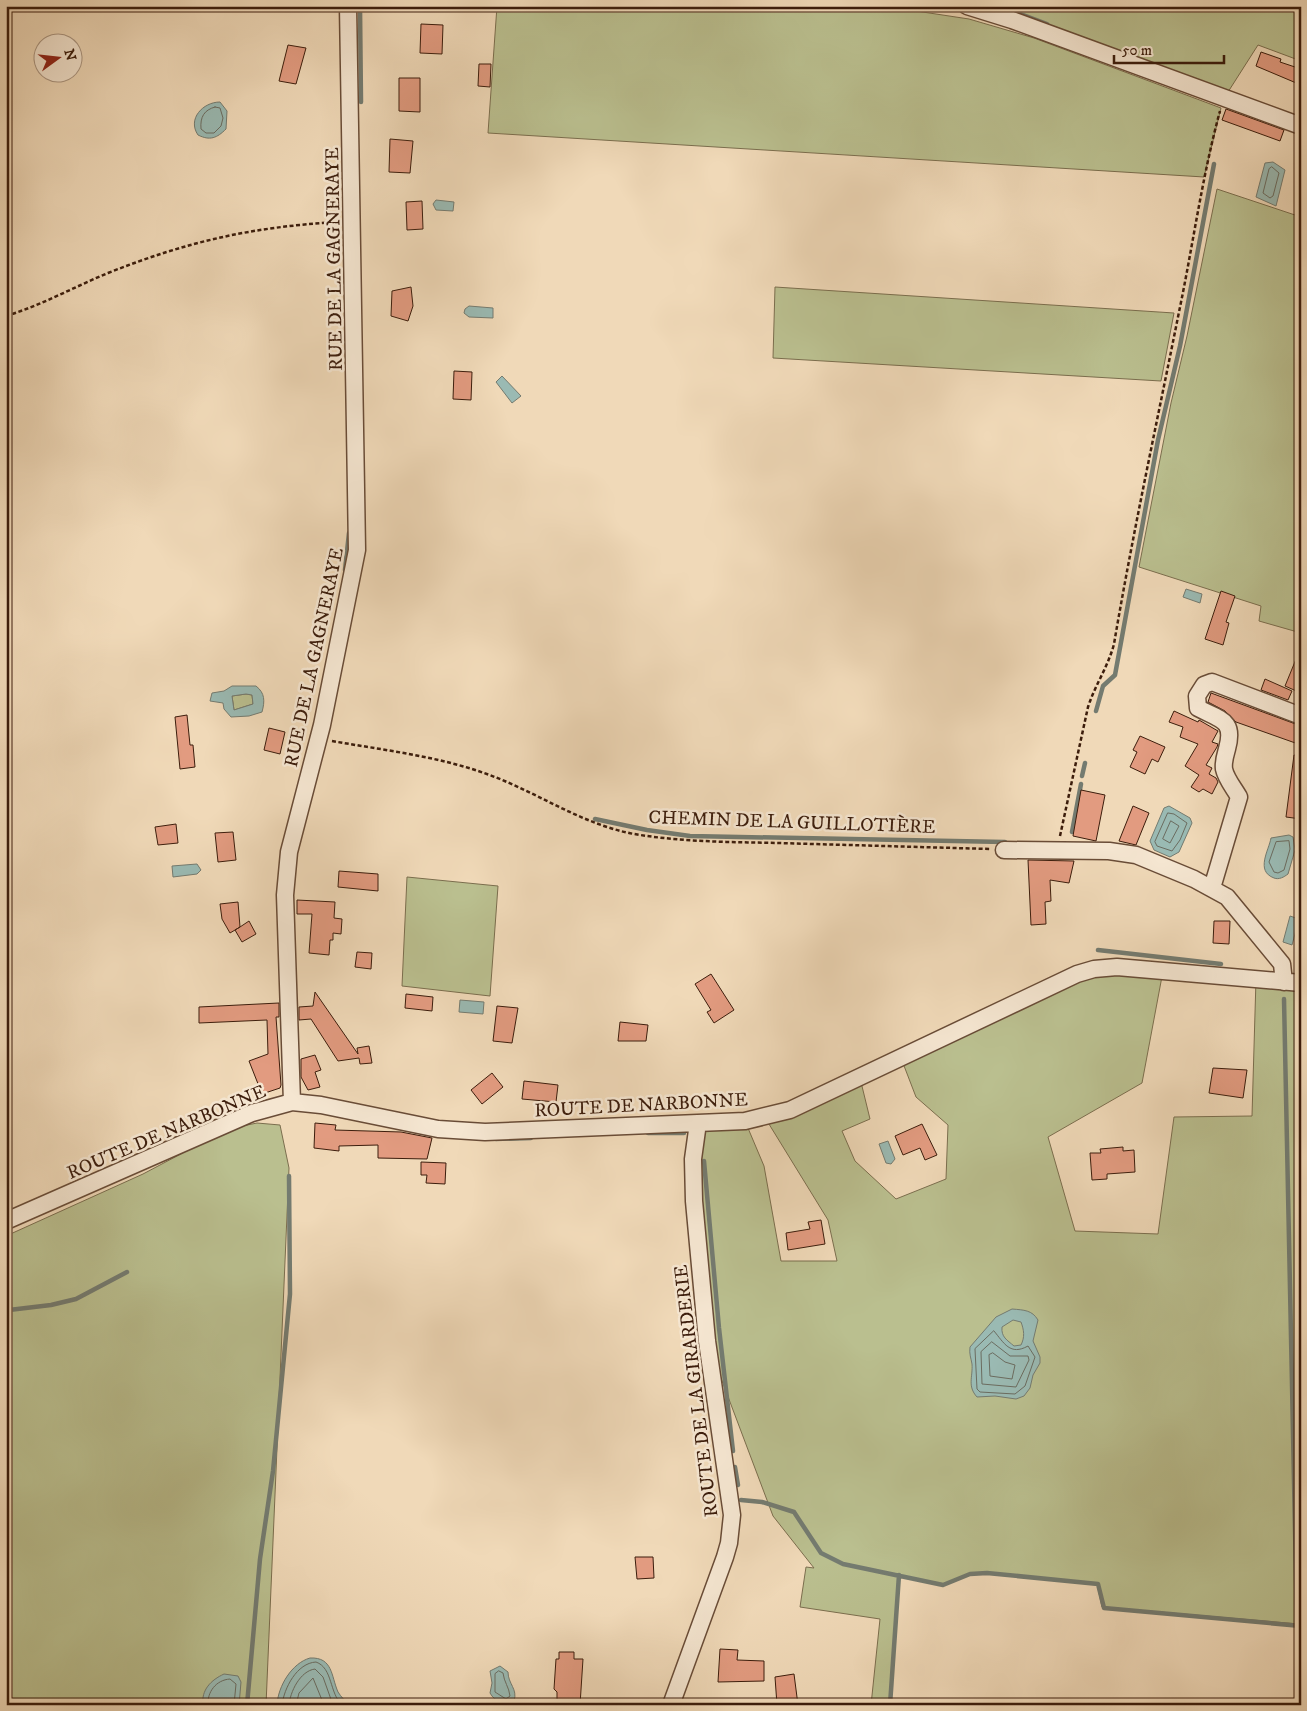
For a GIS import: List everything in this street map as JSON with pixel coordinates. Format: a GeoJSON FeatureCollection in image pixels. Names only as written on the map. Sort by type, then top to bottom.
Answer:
{"type":"FeatureCollection","features":[{"type":"Feature","properties":{"kind":"street","name":"RUE DE LA GAGNERAYE"},"geometry":{"type":"LineString","coordinates":[[292,1102],[285,895],[288,852],[319,739],[357,550],[348,6]]}},
{"type":"Feature","properties":{"kind":"street"},"geometry":{"type":"LineString","coordinates":[[967,6],[1012,20],[1301,126]]}},
{"type":"Feature","properties":{"kind":"street"},"geometry":{"type":"LineString","coordinates":[[1212,888],[1239,797],[1224,769],[1223,762],[1230,736],[1229,726],[1198,708],[1197,696],[1204,685],[1212,682],[1301,716]]}},
{"type":"Feature","properties":{"kind":"street"},"geometry":{"type":"LineString","coordinates":[[1004,850],[1110,851],[1136,855],[1212,888],[1227,897],[1277,956],[1293,982]]}},
{"type":"Feature","properties":{"kind":"street","name":"ROUTE DE NARBONNE"},"geometry":{"type":"LineString","coordinates":[[6,1221],[252,1113],[292,1102],[321,1105],[461,1131],[497,1132],[570,1127],[745,1121],[790,1110],[1094,968],[1117,967],[1293,982]]}},
{"type":"Feature","properties":{"kind":"street","name":"ROUTE DE LA GIRARDERIE"},"geometry":{"type":"LineString","coordinates":[[671,1705],[725,1557],[729,1543],[732,1515],[707,1341],[694,1201],[693,1159],[698,1123]]}},
{"type":"Feature","properties":{"kind":"path"},"geometry":{"type":"LineString","coordinates":[[1057,850],[1088,707],[1092,694],[1105,672],[1114,644],[1142,486],[1186,279],[1200,198],[1224,98]]}},
{"type":"Feature","properties":{"kind":"path"},"geometry":{"type":"LineString","coordinates":[[6,316],[38,305],[114,271],[195,243],[269,227],[352,221]]}},
{"type":"Feature","properties":{"kind":"path","name":"CHEMIN DE LA GUILLOTIÈRE"},"geometry":{"type":"LineString","coordinates":[[319,739],[435,759],[484,772],[523,788],[571,814],[604,828],[635,834],[669,839],[724,842],[1004,850]]}},
{"type":"Feature","properties":{"kind":"green space"},"geometry":{"type":"Polygon","coordinates":[[[497,6],[883,6],[969,19],[1034,38],[1221,108],[1204,177],[488,133],[497,6]]]}},
{"type":"Feature","properties":{"kind":"green space"},"geometry":{"type":"Polygon","coordinates":[[[999,6],[1301,6],[1301,61],[1258,45],[1228,92],[999,6]]]}},
{"type":"Feature","properties":{"kind":"green space"},"geometry":{"type":"Polygon","coordinates":[[[1217,189],[1301,217],[1301,633],[1259,621],[1261,606],[1139,567],[1171,403],[1187,336],[1217,189]]]}},
{"type":"Feature","properties":{"kind":"green space"},"geometry":{"type":"Polygon","coordinates":[[[775,287],[1174,313],[1161,381],[773,358],[775,287]]]}},
{"type":"Feature","properties":{"kind":"green space"},"geometry":{"type":"Polygon","coordinates":[[[252,695],[253,704],[234,710],[232,696],[252,695]]]}},
{"type":"Feature","properties":{"kind":"green space"},"geometry":{"type":"Polygon","coordinates":[[[407,877],[498,886],[490,996],[402,986],[407,877]]]}},
{"type":"Feature","properties":{"kind":"green space"},"geometry":{"type":"Polygon","coordinates":[[[1163,971],[1142,1083],[1048,1137],[1075,1231],[1158,1234],[1174,1117],[1252,1116],[1256,979],[1301,983],[1299,1624],[1102,1607],[1097,1584],[987,1573],[970,1574],[943,1585],[900,1575],[890,1705],[871,1705],[880,1619],[800,1607],[806,1567],[814,1568],[773,1516],[707,1341],[698,1123],[745,1121],[764,1166],[781,1261],[837,1261],[828,1220],[764,1116],[860,1078],[870,1119],[842,1131],[855,1161],[896,1199],[946,1179],[948,1125],[916,1097],[901,1058],[1077,974],[1163,971]]]}},
{"type":"Feature","properties":{"kind":"green space"},"geometry":{"type":"Polygon","coordinates":[[[257,1123],[280,1125],[289,1168],[266,1705],[6,1705],[6,1236],[143,1174],[228,1129],[257,1123]]]}},
{"type":"Feature","properties":{"kind":"water"},"geometry":{"type":"Polygon","coordinates":[[[220,102],[227,111],[226,129],[220,135],[213,138],[198,135],[194,123],[198,112],[208,105],[220,102]]]}},
{"type":"Feature","properties":{"kind":"water"},"geometry":{"type":"Polygon","coordinates":[[[1273,162],[1285,170],[1276,206],[1256,197],[1265,163],[1273,162]]]}},
{"type":"Feature","properties":{"kind":"water"},"geometry":{"type":"Polygon","coordinates":[[[436,200],[454,202],[453,211],[436,210],[433,204],[436,200]]]}},
{"type":"Feature","properties":{"kind":"water"},"geometry":{"type":"Polygon","coordinates":[[[469,306],[493,308],[493,318],[469,317],[464,313],[465,309],[469,306]]]}},
{"type":"Feature","properties":{"kind":"water"},"geometry":{"type":"Polygon","coordinates":[[[502,376],[521,396],[512,403],[496,382],[502,376]]]}},
{"type":"Feature","properties":{"kind":"water"},"geometry":{"type":"Polygon","coordinates":[[[1186,589],[1202,594],[1200,603],[1183,597],[1186,589]]]}},
{"type":"Feature","properties":{"kind":"water"},"geometry":{"type":"Polygon","coordinates":[[[232,686],[256,686],[264,698],[262,712],[249,716],[231,717],[224,709],[223,703],[210,701],[212,693],[224,691],[232,686]],[[252,695],[232,696],[234,710],[253,704],[252,695]]]}},
{"type":"Feature","properties":{"kind":"water"},"geometry":{"type":"Polygon","coordinates":[[[1169,806],[1190,818],[1192,823],[1179,852],[1170,857],[1154,850],[1150,841],[1164,808],[1169,806]]]}},
{"type":"Feature","properties":{"kind":"water"},"geometry":{"type":"Polygon","coordinates":[[[1289,835],[1293,837],[1295,850],[1288,874],[1276,879],[1268,875],[1265,870],[1266,854],[1271,838],[1289,835]]]}},
{"type":"Feature","properties":{"kind":"water"},"geometry":{"type":"Polygon","coordinates":[[[197,864],[201,870],[197,874],[173,877],[172,866],[197,864]]]}},
{"type":"Feature","properties":{"kind":"water"},"geometry":{"type":"Polygon","coordinates":[[[1290,916],[1299,919],[1292,945],[1283,942],[1290,916]]]}},
{"type":"Feature","properties":{"kind":"water"},"geometry":{"type":"Polygon","coordinates":[[[460,1000],[484,1002],[483,1014],[459,1012],[460,1000]]]}},
{"type":"Feature","properties":{"kind":"water"},"geometry":{"type":"Polygon","coordinates":[[[888,1141],[895,1159],[891,1164],[886,1163],[879,1144],[888,1141]]]}},
{"type":"Feature","properties":{"kind":"water"},"geometry":{"type":"Polygon","coordinates":[[[1012,1309],[1030,1312],[1038,1320],[1033,1341],[1040,1357],[1040,1363],[1033,1375],[1030,1388],[1024,1396],[1016,1399],[995,1396],[977,1397],[972,1389],[970,1347],[996,1317],[1012,1309]],[[1013,1320],[1002,1327],[1004,1336],[1014,1346],[1021,1345],[1023,1339],[1024,1334],[1021,1322],[1013,1320]]]}},
{"type":"Feature","properties":{"kind":"water"},"geometry":{"type":"Polygon","coordinates":[[[310,1658],[318,1659],[327,1664],[338,1692],[348,1705],[277,1705],[280,1690],[287,1676],[297,1665],[310,1658]]]}},
{"type":"Feature","properties":{"kind":"water"},"geometry":{"type":"Polygon","coordinates":[[[500,1666],[508,1672],[509,1680],[515,1693],[514,1701],[500,1702],[494,1699],[490,1693],[492,1683],[490,1671],[500,1666]]]}},
{"type":"Feature","properties":{"kind":"water"},"geometry":{"type":"Polygon","coordinates":[[[224,1674],[238,1676],[241,1682],[239,1705],[203,1705],[205,1690],[215,1679],[224,1674]]]}},
{"type":"Feature","properties":{"kind":"building"},"geometry":{"type":"Polygon","coordinates":[[[421,24],[443,25],[442,54],[420,53],[421,24]]]}},
{"type":"Feature","properties":{"kind":"building"},"geometry":{"type":"Polygon","coordinates":[[[288,45],[306,48],[296,84],[279,81],[288,45]]]}},
{"type":"Feature","properties":{"kind":"building"},"geometry":{"type":"Polygon","coordinates":[[[1261,52],[1281,59],[1280,62],[1301,69],[1301,85],[1256,66],[1261,52]]]}},
{"type":"Feature","properties":{"kind":"building"},"geometry":{"type":"Polygon","coordinates":[[[479,64],[491,64],[490,87],[478,86],[479,64]]]}},
{"type":"Feature","properties":{"kind":"building"},"geometry":{"type":"Polygon","coordinates":[[[399,78],[420,78],[420,112],[399,111],[399,78]]]}},
{"type":"Feature","properties":{"kind":"building"},"geometry":{"type":"Polygon","coordinates":[[[1226,109],[1284,130],[1280,141],[1222,120],[1226,109]]]}},
{"type":"Feature","properties":{"kind":"building"},"geometry":{"type":"Polygon","coordinates":[[[390,139],[413,141],[410,173],[389,172],[390,139]]]}},
{"type":"Feature","properties":{"kind":"building"},"geometry":{"type":"Polygon","coordinates":[[[422,201],[423,229],[407,230],[406,202],[422,201]]]}},
{"type":"Feature","properties":{"kind":"building"},"geometry":{"type":"Polygon","coordinates":[[[411,287],[413,306],[408,321],[391,316],[392,291],[411,287]]]}},
{"type":"Feature","properties":{"kind":"building"},"geometry":{"type":"Polygon","coordinates":[[[454,371],[472,372],[471,400],[453,399],[454,371]]]}},
{"type":"Feature","properties":{"kind":"building"},"geometry":{"type":"Polygon","coordinates":[[[1221,591],[1235,596],[1226,622],[1229,623],[1223,645],[1205,639],[1221,591]]]}},
{"type":"Feature","properties":{"kind":"building"},"geometry":{"type":"Polygon","coordinates":[[[1301,647],[1301,693],[1285,686],[1301,647]]]}},
{"type":"Feature","properties":{"kind":"building"},"geometry":{"type":"Polygon","coordinates":[[[1265,679],[1292,691],[1288,700],[1261,690],[1265,679]]]}},
{"type":"Feature","properties":{"kind":"building"},"geometry":{"type":"Polygon","coordinates":[[[1211,693],[1301,726],[1301,745],[1236,722],[1225,711],[1208,702],[1211,693]]]}},
{"type":"Feature","properties":{"kind":"building"},"geometry":{"type":"Polygon","coordinates":[[[1174,711],[1198,722],[1199,720],[1218,731],[1212,742],[1218,744],[1217,747],[1206,765],[1212,768],[1209,774],[1216,778],[1218,782],[1212,794],[1203,789],[1199,792],[1191,787],[1199,775],[1185,766],[1198,744],[1180,737],[1183,727],[1169,722],[1174,711]]]}},
{"type":"Feature","properties":{"kind":"building"},"geometry":{"type":"Polygon","coordinates":[[[187,715],[190,745],[193,745],[195,767],[180,769],[175,717],[187,715]]]}},
{"type":"Feature","properties":{"kind":"building"},"geometry":{"type":"Polygon","coordinates":[[[269,728],[285,732],[280,754],[264,750],[269,728]]]}},
{"type":"Feature","properties":{"kind":"building"},"geometry":{"type":"Polygon","coordinates":[[[1140,736],[1165,747],[1158,762],[1152,759],[1145,774],[1130,767],[1137,752],[1133,750],[1140,736]]]}},
{"type":"Feature","properties":{"kind":"building"},"geometry":{"type":"Polygon","coordinates":[[[1294,755],[1301,756],[1301,819],[1286,817],[1294,755]]]}},
{"type":"Feature","properties":{"kind":"building"},"geometry":{"type":"Polygon","coordinates":[[[1081,790],[1105,795],[1096,841],[1073,836],[1081,790]]]}},
{"type":"Feature","properties":{"kind":"building"},"geometry":{"type":"Polygon","coordinates":[[[1133,806],[1149,813],[1136,845],[1119,841],[1133,806]]]}},
{"type":"Feature","properties":{"kind":"building"},"geometry":{"type":"Polygon","coordinates":[[[176,824],[178,843],[158,845],[155,827],[176,824]]]}},
{"type":"Feature","properties":{"kind":"building"},"geometry":{"type":"Polygon","coordinates":[[[233,832],[236,860],[218,862],[215,833],[233,832]]]}},
{"type":"Feature","properties":{"kind":"building"},"geometry":{"type":"Polygon","coordinates":[[[1028,860],[1074,861],[1069,883],[1050,880],[1051,901],[1045,902],[1046,924],[1031,925],[1028,860]]]}},
{"type":"Feature","properties":{"kind":"building"},"geometry":{"type":"Polygon","coordinates":[[[339,871],[378,874],[378,891],[338,887],[339,871]]]}},
{"type":"Feature","properties":{"kind":"building"},"geometry":{"type":"Polygon","coordinates":[[[297,900],[335,902],[334,918],[342,919],[341,934],[333,933],[333,940],[330,940],[329,955],[309,953],[312,914],[297,914],[297,900]]]}},
{"type":"Feature","properties":{"kind":"building"},"geometry":{"type":"Polygon","coordinates":[[[238,902],[240,927],[249,921],[256,934],[242,942],[235,930],[230,933],[222,919],[220,904],[238,902]]]}},
{"type":"Feature","properties":{"kind":"building"},"geometry":{"type":"Polygon","coordinates":[[[1214,921],[1230,921],[1229,944],[1213,943],[1214,921]]]}},
{"type":"Feature","properties":{"kind":"building"},"geometry":{"type":"Polygon","coordinates":[[[357,952],[372,953],[371,969],[355,967],[357,952]]]}},
{"type":"Feature","properties":{"kind":"building"},"geometry":{"type":"Polygon","coordinates":[[[711,974],[734,1010],[714,1023],[707,1012],[711,1010],[695,984],[711,974]]]}},
{"type":"Feature","properties":{"kind":"building"},"geometry":{"type":"Polygon","coordinates":[[[315,992],[358,1054],[357,1048],[369,1046],[372,1063],[360,1064],[359,1058],[338,1061],[311,1019],[299,1020],[299,1007],[313,1006],[315,992]]]}},
{"type":"Feature","properties":{"kind":"building"},"geometry":{"type":"Polygon","coordinates":[[[406,994],[433,997],[432,1011],[405,1008],[406,994]]]}},
{"type":"Feature","properties":{"kind":"building"},"geometry":{"type":"Polygon","coordinates":[[[279,1003],[279,1017],[276,1017],[281,1085],[280,1088],[262,1094],[249,1061],[268,1054],[267,1020],[199,1023],[199,1007],[279,1003]]]}},
{"type":"Feature","properties":{"kind":"building"},"geometry":{"type":"Polygon","coordinates":[[[497,1006],[518,1008],[512,1043],[493,1041],[497,1006]]]}},
{"type":"Feature","properties":{"kind":"building"},"geometry":{"type":"Polygon","coordinates":[[[620,1022],[648,1025],[646,1041],[618,1041],[620,1022]]]}},
{"type":"Feature","properties":{"kind":"building"},"geometry":{"type":"Polygon","coordinates":[[[315,1055],[321,1070],[315,1072],[320,1087],[308,1090],[301,1077],[301,1059],[315,1055]]]}},
{"type":"Feature","properties":{"kind":"building"},"geometry":{"type":"Polygon","coordinates":[[[1213,1068],[1247,1070],[1243,1098],[1209,1093],[1213,1068]]]}},
{"type":"Feature","properties":{"kind":"building"},"geometry":{"type":"Polygon","coordinates":[[[492,1073],[503,1087],[482,1104],[471,1090],[492,1073]]]}},
{"type":"Feature","properties":{"kind":"building"},"geometry":{"type":"Polygon","coordinates":[[[524,1081],[558,1085],[556,1102],[522,1099],[524,1081]]]}},
{"type":"Feature","properties":{"kind":"building"},"geometry":{"type":"Polygon","coordinates":[[[315,1123],[336,1125],[335,1130],[401,1132],[432,1138],[427,1159],[378,1158],[378,1145],[339,1146],[339,1151],[314,1148],[315,1123]]]}},
{"type":"Feature","properties":{"kind":"building"},"geometry":{"type":"Polygon","coordinates":[[[922,1124],[937,1155],[925,1160],[920,1148],[903,1155],[895,1136],[922,1124]]]}},
{"type":"Feature","properties":{"kind":"building"},"geometry":{"type":"Polygon","coordinates":[[[1123,1147],[1123,1151],[1134,1150],[1135,1172],[1107,1174],[1107,1179],[1092,1180],[1090,1153],[1101,1153],[1100,1149],[1123,1147]]]}},
{"type":"Feature","properties":{"kind":"building"},"geometry":{"type":"Polygon","coordinates":[[[421,1162],[446,1163],[445,1184],[426,1183],[427,1175],[421,1175],[421,1162]]]}},
{"type":"Feature","properties":{"kind":"building"},"geometry":{"type":"Polygon","coordinates":[[[821,1220],[825,1244],[788,1250],[786,1233],[810,1229],[808,1222],[821,1220]]]}},
{"type":"Feature","properties":{"kind":"building"},"geometry":{"type":"Polygon","coordinates":[[[635,1557],[653,1557],[654,1578],[637,1579],[635,1557]]]}},
{"type":"Feature","properties":{"kind":"building"},"geometry":{"type":"Polygon","coordinates":[[[720,1649],[738,1650],[737,1660],[764,1661],[764,1681],[718,1682],[720,1649]]]}},
{"type":"Feature","properties":{"kind":"building"},"geometry":{"type":"Polygon","coordinates":[[[559,1652],[574,1652],[574,1659],[583,1659],[580,1705],[557,1702],[557,1692],[554,1689],[556,1659],[559,1659],[559,1652]]]}},
{"type":"Feature","properties":{"kind":"building"},"geometry":{"type":"Polygon","coordinates":[[[794,1674],[798,1705],[777,1705],[775,1677],[794,1674]]]}},
{"type":"Feature","properties":{"kind":"waterway"},"geometry":{"type":"LineString","coordinates":[[360,6],[361,102]]}},
{"type":"Feature","properties":{"kind":"waterway"},"geometry":{"type":"LineString","coordinates":[[999,6],[1047,24]]}},
{"type":"Feature","properties":{"kind":"waterway"},"geometry":{"type":"LineString","coordinates":[[1096,711],[1103,686],[1115,675],[1158,440],[1180,346],[1214,164]]}},
{"type":"Feature","properties":{"kind":"waterway"},"geometry":{"type":"LineString","coordinates":[[345,570],[349,533]]}},
{"type":"Feature","properties":{"kind":"waterway"},"geometry":{"type":"LineString","coordinates":[[1082,776],[1085,763]]}},
{"type":"Feature","properties":{"kind":"waterway"},"geometry":{"type":"LineString","coordinates":[[1072,832],[1081,784]]}},
{"type":"Feature","properties":{"kind":"waterway"},"geometry":{"type":"LineString","coordinates":[[595,819],[647,830],[690,836],[1005,842]]}},
{"type":"Feature","properties":{"kind":"waterway"},"geometry":{"type":"LineString","coordinates":[[1098,950],[1221,964]]}},
{"type":"Feature","properties":{"kind":"waterway"},"geometry":{"type":"LineString","coordinates":[[1284,999],[1297,1625]]}},
{"type":"Feature","properties":{"kind":"waterway"},"geometry":{"type":"LineString","coordinates":[[648,1133],[684,1133]]}},
{"type":"Feature","properties":{"kind":"waterway"},"geometry":{"type":"LineString","coordinates":[[496,1139],[531,1138]]}},
{"type":"Feature","properties":{"kind":"waterway"},"geometry":{"type":"LineString","coordinates":[[704,1161],[719,1328],[733,1451]]}},
{"type":"Feature","properties":{"kind":"waterway"},"geometry":{"type":"LineString","coordinates":[[247,1705],[260,1559],[273,1471],[290,1294],[289,1176]]}},
{"type":"Feature","properties":{"kind":"waterway"},"geometry":{"type":"LineString","coordinates":[[6,1290],[9,1310],[51,1305],[76,1299],[127,1272]]}},
{"type":"Feature","properties":{"kind":"waterway"},"geometry":{"type":"LineString","coordinates":[[735,1467],[738,1485]]}},
{"type":"Feature","properties":{"kind":"waterway"},"geometry":{"type":"LineString","coordinates":[[741,1500],[762,1502],[794,1512],[821,1553],[843,1564],[943,1585],[970,1574],[987,1573],[1098,1584],[1104,1608],[1301,1626]]}},
{"type":"Feature","properties":{"kind":"waterway"},"geometry":{"type":"LineString","coordinates":[[890,1705],[899,1575]]}}]}
